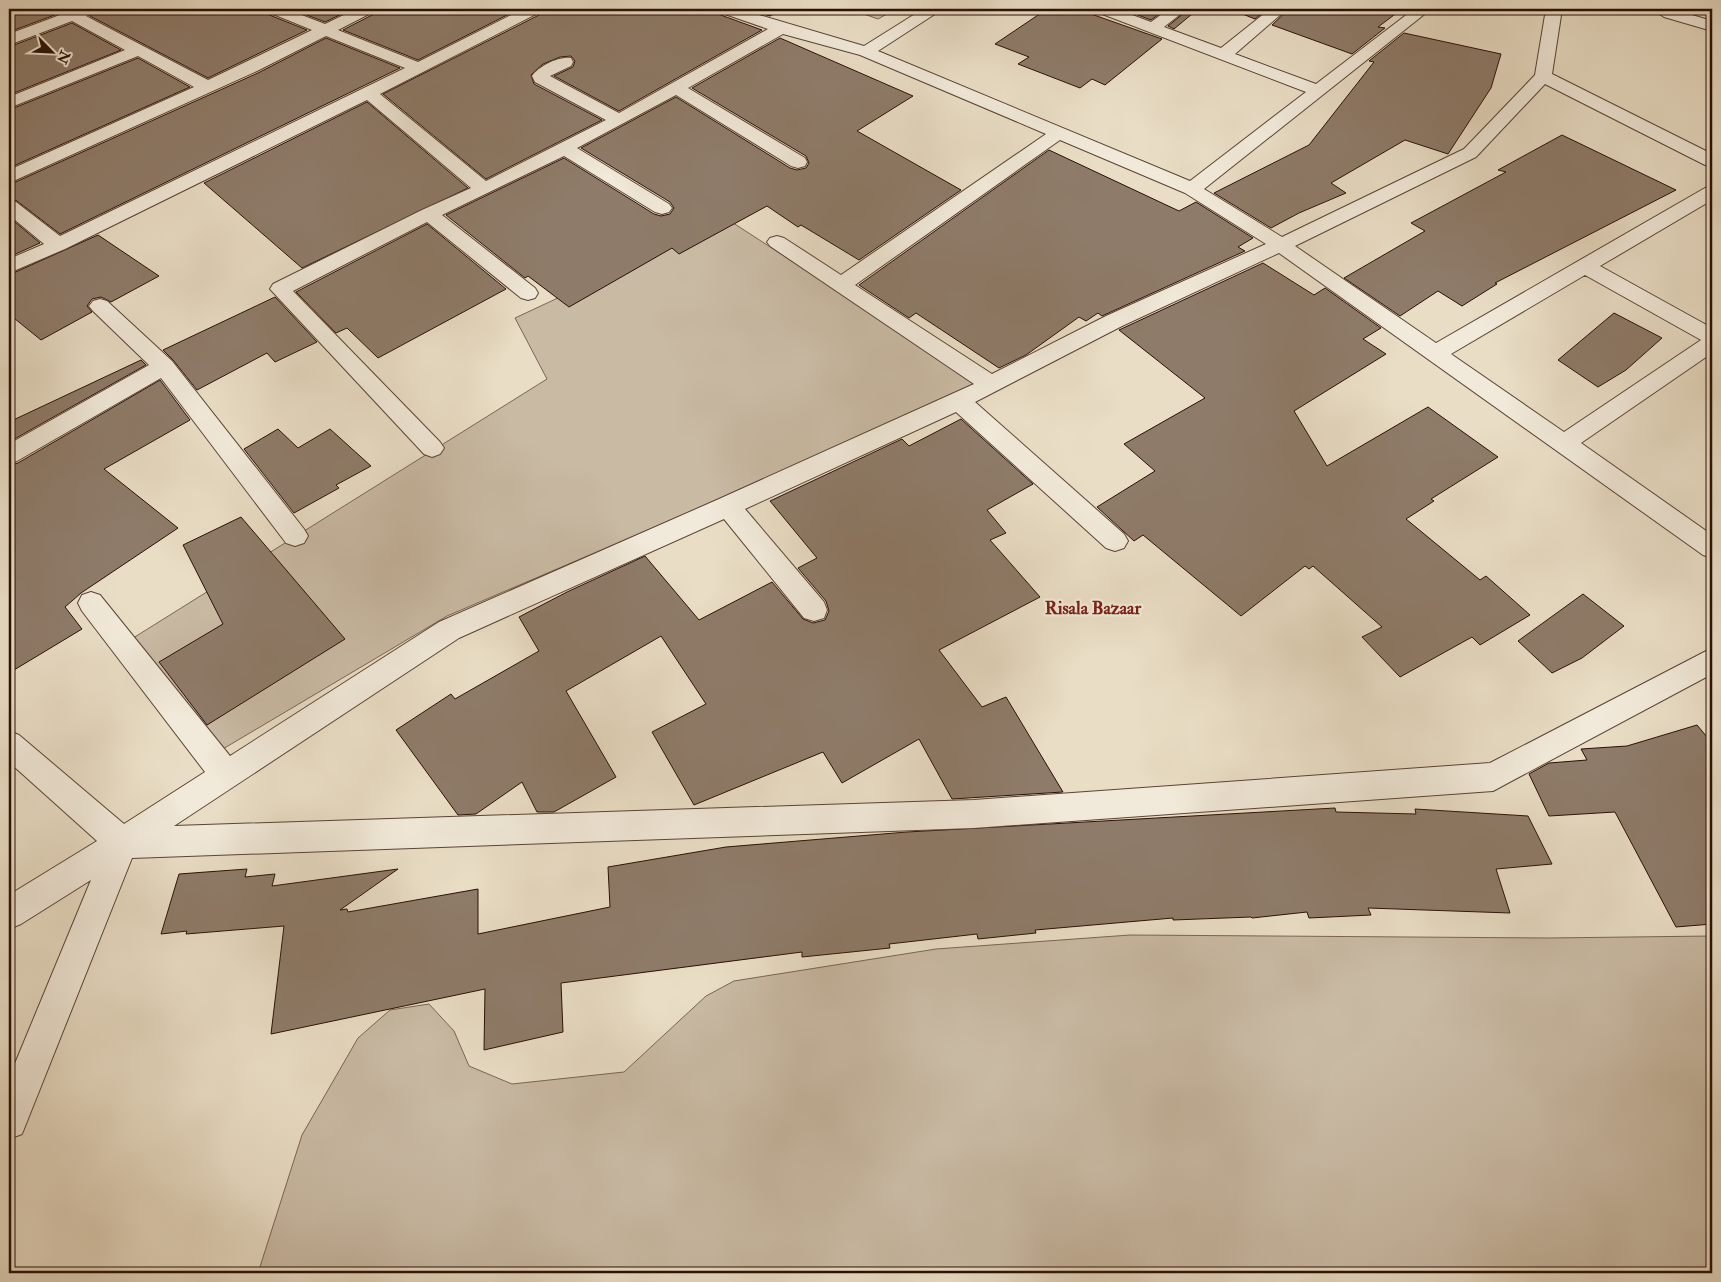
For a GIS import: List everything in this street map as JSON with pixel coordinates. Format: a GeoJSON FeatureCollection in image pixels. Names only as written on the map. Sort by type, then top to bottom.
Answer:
{"type":"FeatureCollection","features":[{"type":"Feature","properties":{"kind":"street"},"geometry":{"type":"LineString","coordinates":[[9,40],[89,9]]}},
{"type":"Feature","properties":{"kind":"street"},"geometry":{"type":"LineString","coordinates":[[273,9],[419,68]]}},
{"type":"Feature","properties":{"kind":"street"},"geometry":{"type":"LineString","coordinates":[[9,177],[251,67],[368,9]]}},
{"type":"Feature","properties":{"kind":"street"},"geometry":{"type":"LineString","coordinates":[[9,267],[58,245],[419,68],[535,9]]}},
{"type":"Feature","properties":{"kind":"street"},"geometry":{"type":"LineString","coordinates":[[724,9],[781,28],[866,52],[1192,190],[1282,245],[1434,354],[1712,548]]}},
{"type":"Feature","properties":{"kind":"street"},"geometry":{"type":"LineString","coordinates":[[866,52],[933,9]]}},
{"type":"Feature","properties":{"kind":"street"},"geometry":{"type":"LineString","coordinates":[[1102,9],[1154,27],[1318,91]]}},
{"type":"Feature","properties":{"kind":"street"},"geometry":{"type":"LineString","coordinates":[[1154,27],[1179,9]]}},
{"type":"Feature","properties":{"kind":"street"},"geometry":{"type":"LineString","coordinates":[[1223,55],[1279,9]]}},
{"type":"Feature","properties":{"kind":"street"},"geometry":{"type":"LineString","coordinates":[[1192,190],[1423,9]]}},
{"type":"Feature","properties":{"kind":"street"},"geometry":{"type":"LineString","coordinates":[[9,913],[122,843],[449,630],[959,401],[1114,321],[1282,245],[1470,153],[1543,76],[1552,18],[1569,9]]}},
{"type":"Feature","properties":{"kind":"street"},"geometry":{"type":"LineString","coordinates":[[1660,9],[1670,14],[1712,26]]}},
{"type":"Feature","properties":{"kind":"street"},"geometry":{"type":"LineString","coordinates":[[73,15],[207,87]]}},
{"type":"Feature","properties":{"kind":"street"},"geometry":{"type":"LineString","coordinates":[[432,448],[280,290],[429,214],[484,190],[619,120],[781,28]]}},
{"type":"Feature","properties":{"kind":"street"},"geometry":{"type":"LineString","coordinates":[[9,103],[139,50]]}},
{"type":"Feature","properties":{"kind":"street"},"geometry":{"type":"LineString","coordinates":[[565,62],[540,76],[543,80],[619,120]]}},
{"type":"Feature","properties":{"kind":"street"},"geometry":{"type":"LineString","coordinates":[[1543,76],[1712,160]]}},
{"type":"Feature","properties":{"kind":"street"},"geometry":{"type":"LineString","coordinates":[[677,88],[798,162]]}},
{"type":"Feature","properties":{"kind":"street"},"geometry":{"type":"LineString","coordinates":[[369,92],[484,190]]}},
{"type":"Feature","properties":{"kind":"street"},"geometry":{"type":"LineString","coordinates":[[842,285],[1059,133]]}},
{"type":"Feature","properties":{"kind":"street"},"geometry":{"type":"LineString","coordinates":[[564,148],[662,208]]}},
{"type":"Feature","properties":{"kind":"street"},"geometry":{"type":"LineString","coordinates":[[1434,354],[1712,192]]}},
{"type":"Feature","properties":{"kind":"street"},"geometry":{"type":"LineString","coordinates":[[9,206],[58,245]]}},
{"type":"Feature","properties":{"kind":"street"},"geometry":{"type":"LineString","coordinates":[[429,214],[528,293]]}},
{"type":"Feature","properties":{"kind":"street"},"geometry":{"type":"LineString","coordinates":[[777,242],[990,384]]}},
{"type":"Feature","properties":{"kind":"street"},"geometry":{"type":"LineString","coordinates":[[1587,266],[1712,338]]}},
{"type":"Feature","properties":{"kind":"street"},"geometry":{"type":"LineString","coordinates":[[100,306],[164,366],[295,536]]}},
{"type":"Feature","properties":{"kind":"street"},"geometry":{"type":"LineString","coordinates":[[1564,444],[1712,343]]}},
{"type":"Feature","properties":{"kind":"street"},"geometry":{"type":"LineString","coordinates":[[9,455],[164,366]]}},
{"type":"Feature","properties":{"kind":"street"},"geometry":{"type":"LineString","coordinates":[[959,401],[1115,541]]}},
{"type":"Feature","properties":{"kind":"street"},"geometry":{"type":"LineString","coordinates":[[728,506],[814,610]]}},
{"type":"Feature","properties":{"kind":"street"},"geometry":{"type":"LineString","coordinates":[[91,603],[226,775]]}},
{"type":"Feature","properties":{"kind":"street"},"geometry":{"type":"LineString","coordinates":[[9,744],[122,843],[974,814],[1493,777],[1712,660]]}},
{"type":"Feature","properties":{"kind":"street"},"geometry":{"type":"LineString","coordinates":[[9,1122],[122,843]]}},
{"type":"Feature","properties":{"kind":"shaded area"},"geometry":{"type":"Polygon","coordinates":[[[850,9],[896,9],[878,19],[850,9]]]}},
{"type":"Feature","properties":{"kind":"shaded area"},"geometry":{"type":"Polygon","coordinates":[[[727,219],[985,386],[447,616],[206,759],[114,650],[547,379],[515,318],[727,219]]]}},
{"type":"Feature","properties":{"kind":"shaded area"},"geometry":{"type":"Polygon","coordinates":[[[1130,935],[1548,938],[1712,936],[1712,1273],[258,1273],[302,1135],[358,1038],[390,1010],[429,1004],[454,1031],[469,1066],[512,1084],[624,1072],[706,996],[734,981],[936,949],[1130,935]]]}},
{"type":"Feature","properties":{"kind":"building"},"geometry":{"type":"Polygon","coordinates":[[[9,9],[71,9],[9,32],[9,9]]]}},
{"type":"Feature","properties":{"kind":"building"},"geometry":{"type":"Polygon","coordinates":[[[99,9],[263,9],[267,14],[307,30],[208,78],[90,16],[99,9]]]}},
{"type":"Feature","properties":{"kind":"building"},"geometry":{"type":"Polygon","coordinates":[[[291,9],[352,9],[325,22],[291,9]]]}},
{"type":"Feature","properties":{"kind":"building"},"geometry":{"type":"Polygon","coordinates":[[[378,9],[519,9],[418,60],[343,30],[374,14],[378,9]]]}},
{"type":"Feature","properties":{"kind":"building"},"geometry":{"type":"Polygon","coordinates":[[[545,9],[714,9],[718,14],[762,30],[619,111],[554,76],[573,67],[575,61],[571,56],[560,57],[543,64],[531,75],[534,84],[602,120],[486,179],[383,94],[541,14],[545,9]]]}},
{"type":"Feature","properties":{"kind":"building"},"geometry":{"type":"Polygon","coordinates":[[[745,9],[782,9],[770,16],[745,9]]]}},
{"type":"Feature","properties":{"kind":"building"},"geometry":{"type":"Polygon","coordinates":[[[1047,9],[1077,9],[1162,39],[1105,85],[1092,79],[1080,88],[1018,64],[1029,57],[995,44],[1047,9]]]}},
{"type":"Feature","properties":{"kind":"building"},"geometry":{"type":"Polygon","coordinates":[[[1122,9],[1166,9],[1151,20],[1122,9]]]}},
{"type":"Feature","properties":{"kind":"building"},"geometry":{"type":"Polygon","coordinates":[[[1189,9],[1198,9],[1174,29],[1168,26],[1189,9]]]}},
{"type":"Feature","properties":{"kind":"building"},"geometry":{"type":"Polygon","coordinates":[[[1241,9],[1267,9],[1255,19],[1240,13],[1241,9]]]}},
{"type":"Feature","properties":{"kind":"building"},"geometry":{"type":"Polygon","coordinates":[[[1289,9],[1402,9],[1378,27],[1385,28],[1352,54],[1272,25],[1289,9]]]}},
{"type":"Feature","properties":{"kind":"building"},"geometry":{"type":"Polygon","coordinates":[[[72,23],[121,50],[9,95],[9,47],[72,23]]]}},
{"type":"Feature","properties":{"kind":"building"},"geometry":{"type":"Polygon","coordinates":[[[1404,33],[1501,54],[1491,88],[1448,154],[1405,140],[1331,183],[1346,193],[1299,213],[1271,228],[1214,193],[1309,145],[1374,62],[1369,61],[1404,33]]]}},
{"type":"Feature","properties":{"kind":"building"},"geometry":{"type":"Polygon","coordinates":[[[326,38],[400,68],[60,234],[17,201],[9,198],[9,185],[258,73],[326,38]]]}},
{"type":"Feature","properties":{"kind":"building"},"geometry":{"type":"Polygon","coordinates":[[[780,38],[913,96],[857,131],[961,190],[859,260],[801,225],[798,227],[767,206],[679,254],[672,248],[569,307],[528,276],[525,278],[446,215],[564,158],[654,214],[661,216],[670,214],[674,208],[670,202],[581,148],[676,97],[790,168],[797,170],[806,168],[809,163],[806,156],[692,88],[780,38]]]}},
{"type":"Feature","properties":{"kind":"building"},"geometry":{"type":"Polygon","coordinates":[[[138,58],[190,87],[9,168],[9,110],[138,58]]]}},
{"type":"Feature","properties":{"kind":"building"},"geometry":{"type":"Polygon","coordinates":[[[367,102],[468,188],[302,268],[204,183],[367,102]]]}},
{"type":"Feature","properties":{"kind":"building"},"geometry":{"type":"Polygon","coordinates":[[[1562,135],[1676,190],[1495,283],[1497,284],[1462,306],[1438,291],[1400,316],[1344,278],[1425,231],[1411,223],[1506,172],[1498,170],[1562,135]]]}},
{"type":"Feature","properties":{"kind":"building"},"geometry":{"type":"Polygon","coordinates":[[[1049,150],[1179,211],[1196,202],[1253,238],[1238,247],[1245,251],[1102,316],[1098,313],[1086,321],[1079,317],[1026,355],[999,368],[916,313],[909,318],[859,285],[1049,150]]]}},
{"type":"Feature","properties":{"kind":"building"},"geometry":{"type":"Polygon","coordinates":[[[9,217],[40,243],[9,257],[9,217]]]}},
{"type":"Feature","properties":{"kind":"building"},"geometry":{"type":"Polygon","coordinates":[[[427,224],[506,289],[378,358],[347,328],[336,333],[296,292],[427,224]]]}},
{"type":"Feature","properties":{"kind":"building"},"geometry":{"type":"Polygon","coordinates":[[[98,235],[159,276],[111,302],[101,297],[92,299],[87,306],[92,312],[41,340],[9,314],[9,275],[98,235]]]}},
{"type":"Feature","properties":{"kind":"building"},"geometry":{"type":"Polygon","coordinates":[[[1263,263],[1314,295],[1325,288],[1381,328],[1363,339],[1386,354],[1294,411],[1327,466],[1428,407],[1498,457],[1431,499],[1434,501],[1406,519],[1480,580],[1486,576],[1530,615],[1480,645],[1472,637],[1400,677],[1362,637],[1382,627],[1313,566],[1309,569],[1305,566],[1241,616],[1143,535],[1134,541],[1097,507],[1155,471],[1124,444],[1205,398],[1119,330],[1263,263]]]}},
{"type":"Feature","properties":{"kind":"building"},"geometry":{"type":"Polygon","coordinates":[[[275,297],[317,342],[275,362],[267,353],[197,390],[163,350],[275,297]]]}},
{"type":"Feature","properties":{"kind":"building"},"geometry":{"type":"Polygon","coordinates":[[[1614,313],[1662,338],[1626,370],[1598,387],[1558,360],[1614,313]]]}},
{"type":"Feature","properties":{"kind":"building"},"geometry":{"type":"Polygon","coordinates":[[[141,360],[146,365],[9,442],[9,422],[141,360]]]}},
{"type":"Feature","properties":{"kind":"building"},"geometry":{"type":"Polygon","coordinates":[[[160,380],[190,420],[104,469],[178,528],[81,593],[65,607],[82,629],[9,673],[9,466],[18,463],[160,380]]]}},
{"type":"Feature","properties":{"kind":"building"},"geometry":{"type":"Polygon","coordinates":[[[961,419],[1033,484],[987,510],[1006,533],[990,540],[1040,597],[939,650],[982,707],[1006,697],[1063,792],[952,799],[919,739],[842,783],[823,752],[694,805],[652,732],[706,704],[661,636],[566,691],[616,777],[554,812],[537,812],[522,782],[476,814],[458,815],[396,730],[451,694],[455,699],[539,651],[519,617],[567,592],[645,556],[699,620],[772,582],[803,619],[813,623],[825,620],[829,611],[826,601],[798,568],[817,558],[770,501],[902,439],[909,446],[961,419]]]}},
{"type":"Feature","properties":{"kind":"building"},"geometry":{"type":"Polygon","coordinates":[[[278,429],[298,448],[330,429],[371,466],[336,485],[339,488],[294,513],[244,449],[278,429]]]}},
{"type":"Feature","properties":{"kind":"building"},"geometry":{"type":"Polygon","coordinates":[[[241,517],[345,639],[207,725],[159,662],[223,624],[183,545],[241,517]]]}},
{"type":"Feature","properties":{"kind":"building"},"geometry":{"type":"Polygon","coordinates":[[[1583,594],[1624,626],[1582,658],[1552,673],[1518,641],[1583,594]]]}},
{"type":"Feature","properties":{"kind":"building"},"geometry":{"type":"Polygon","coordinates":[[[1697,725],[1712,743],[1712,924],[1676,927],[1615,812],[1549,816],[1529,774],[1549,763],[1587,760],[1581,749],[1627,746],[1697,725]]]}},
{"type":"Feature","properties":{"kind":"building"},"geometry":{"type":"Polygon","coordinates":[[[1335,808],[1336,812],[1416,814],[1415,809],[1528,816],[1552,864],[1496,869],[1510,913],[1368,908],[1371,915],[1309,918],[1307,912],[1252,918],[1173,920],[1173,918],[1035,930],[1036,933],[978,939],[977,934],[889,944],[890,948],[802,957],[802,952],[561,983],[563,1032],[484,1050],[485,989],[271,1034],[284,926],[186,934],[187,931],[161,934],[179,874],[247,869],[245,877],[275,874],[272,886],[398,869],[340,910],[347,909],[348,912],[478,889],[478,934],[610,907],[608,867],[726,847],[907,832],[1335,808]]]}},
{"type":"Feature","properties":{"kind":"district","name":"Risala Bazaar"},"geometry":{"type":"Point","coordinates":[1093,608]}}]}
